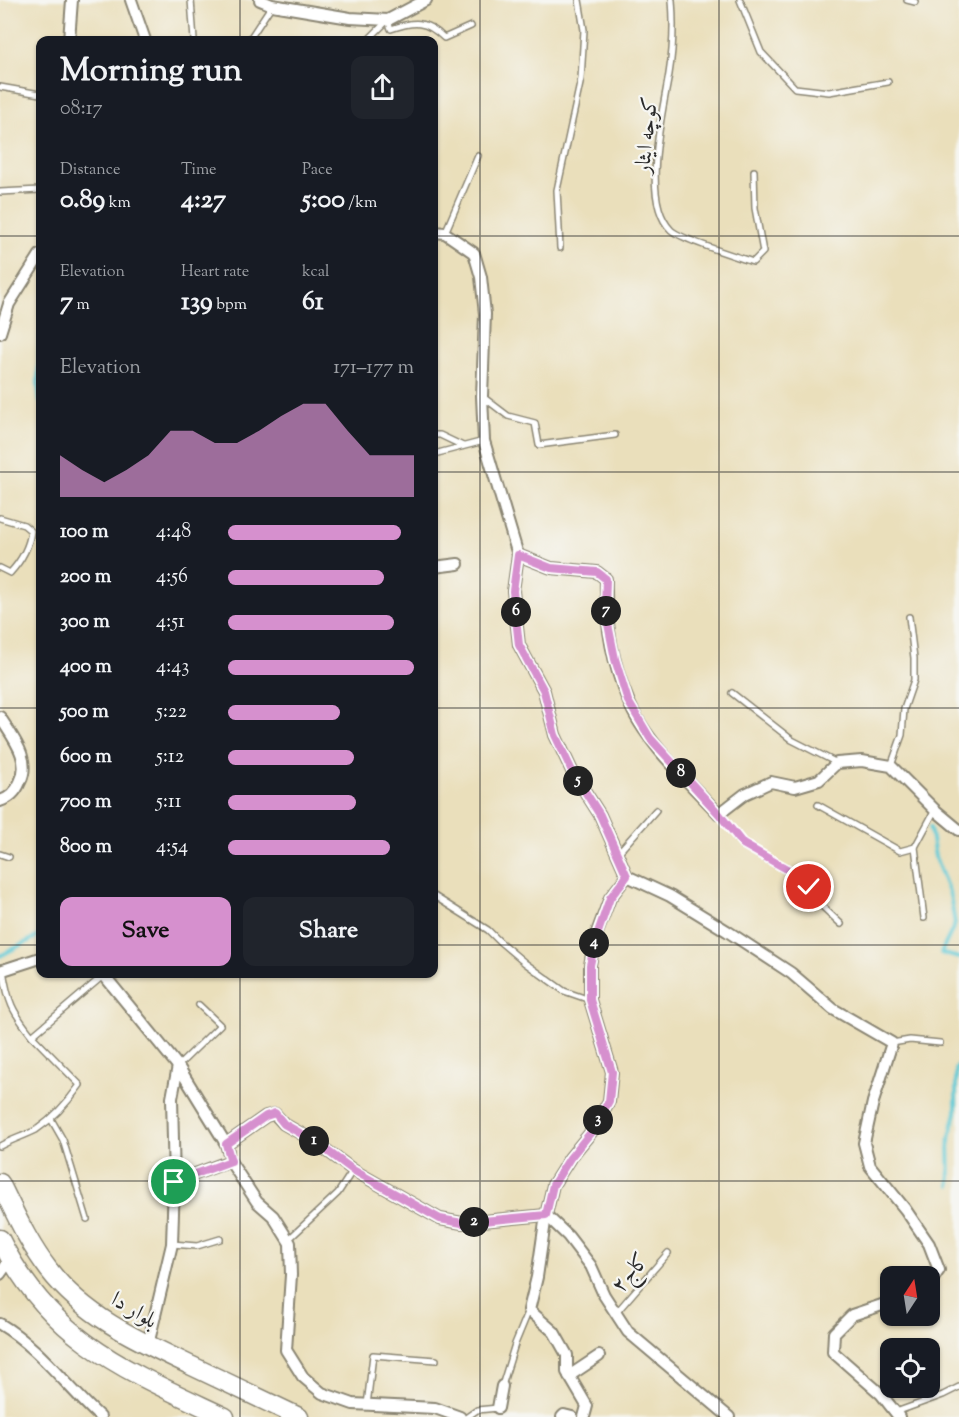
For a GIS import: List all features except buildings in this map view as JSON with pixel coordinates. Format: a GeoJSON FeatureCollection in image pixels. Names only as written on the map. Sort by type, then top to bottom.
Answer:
{"type":"FeatureCollection","features":[{"type":"Feature","properties":{"kind":"main road","name":"بلوار دا"},"geometry":{"type":"LineString","coordinates":[[0,1183],[30,1244],[50,1272],[76,1299],[108,1324],[299,1417]]}},
{"type":"Feature","properties":{"kind":"main road"},"geometry":{"type":"LineString","coordinates":[[0,1239],[5,1267],[60,1323],[124,1369],[225,1417]]}},
{"type":"Feature","properties":{"kind":"street"},"geometry":{"type":"LineString","coordinates":[[69,36],[71,0]]}},
{"type":"Feature","properties":{"kind":"street"},"geometry":{"type":"LineString","coordinates":[[131,0],[144,36]]}},
{"type":"Feature","properties":{"kind":"street"},"geometry":{"type":"LineString","coordinates":[[260,0],[272,5],[350,18],[388,20],[426,0]]}},
{"type":"Feature","properties":{"kind":"street"},"geometry":{"type":"LineString","coordinates":[[439,233],[474,253],[481,277],[485,314],[482,396],[484,441],[518,555],[513,591],[519,645],[544,691],[555,735],[572,771],[600,815],[627,876],[670,896],[727,931],[791,973],[834,1009],[892,1043],[873,1102],[864,1143],[870,1166],[905,1209],[929,1244],[937,1266]]}},
{"type":"Feature","properties":{"kind":"street"},"geometry":{"type":"LineString","coordinates":[[0,333],[9,304],[36,265]]}},
{"type":"Feature","properties":{"kind":"street"},"geometry":{"type":"LineString","coordinates":[[518,555],[551,568],[597,572],[606,579],[607,619],[615,659],[628,701],[650,738],[719,814],[745,794],[771,782],[795,787],[819,780],[837,763],[862,761],[891,766],[935,810],[959,830]]}},
{"type":"Feature","properties":{"kind":"street"},"geometry":{"type":"LineString","coordinates":[[438,566],[458,564]]}},
{"type":"Feature","properties":{"kind":"street"},"geometry":{"type":"LineString","coordinates":[[0,717],[16,744],[24,761],[26,772],[16,791],[0,801]]}},
{"type":"Feature","properties":{"kind":"street"},"geometry":{"type":"LineString","coordinates":[[584,1417],[587,1406],[567,1372],[567,1355],[554,1332],[530,1310],[553,1185],[570,1158],[592,1131],[609,1101],[612,1072],[590,1000],[590,965],[596,938],[610,898],[627,876]]}},
{"type":"Feature","properties":{"kind":"street"},"geometry":{"type":"LineString","coordinates":[[2,971],[36,959]]}},
{"type":"Feature","properties":{"kind":"street"},"geometry":{"type":"LineString","coordinates":[[107,978],[178,1066],[226,1144],[231,1161],[256,1202],[273,1216],[290,1243],[291,1275],[286,1350],[303,1377],[322,1393],[353,1404],[435,1408],[460,1417]]}},
{"type":"Feature","properties":{"kind":"street"},"geometry":{"type":"LineString","coordinates":[[148,1345],[172,1244],[174,1182],[172,1098],[178,1066]]}},
{"type":"Feature","properties":{"kind":"street"},"geometry":{"type":"LineString","coordinates":[[226,1144],[266,1116],[275,1113],[284,1124],[314,1141],[353,1170],[440,1219],[462,1223],[546,1215],[568,1236],[591,1266],[604,1295],[628,1332],[729,1417]]}},
{"type":"Feature","properties":{"kind":"street"},"geometry":{"type":"LineString","coordinates":[[174,1182],[231,1161]]}},
{"type":"Feature","properties":{"kind":"street"},"geometry":{"type":"LineString","coordinates":[[880,1306],[852,1315],[834,1333],[833,1352],[881,1394],[894,1416]]}},
{"type":"Feature","properties":{"kind":"street"},"geometry":{"type":"LineString","coordinates":[[0,1324],[10,1330],[56,1371],[100,1417]]}},
{"type":"Feature","properties":{"kind":"street"},"geometry":{"type":"LineString","coordinates":[[569,1376],[599,1356]]}},
{"type":"Feature","properties":{"kind":"street"},"geometry":{"type":"LineString","coordinates":[[498,1408],[502,1386]]}},
{"type":"Feature","properties":{"kind":"street"},"geometry":{"type":"LineString","coordinates":[[562,1417],[564,1415],[572,1417]]}},
{"type":"Feature","properties":{"kind":"lane"},"geometry":{"type":"LineString","coordinates":[[191,0],[194,36]]}},
{"type":"Feature","properties":{"kind":"lane"},"geometry":{"type":"LineString","coordinates":[[560,248],[557,190],[581,79],[584,30],[579,0]]}},
{"type":"Feature","properties":{"kind":"lane","name":"کوچه ایثار"},"geometry":{"type":"LineString","coordinates":[[672,0],[674,16],[669,71],[657,138],[656,178],[660,213],[672,231],[753,262],[763,252],[755,208],[754,171]]}},
{"type":"Feature","properties":{"kind":"lane"},"geometry":{"type":"LineString","coordinates":[[740,0],[761,52],[795,88],[829,92],[888,82]]}},
{"type":"Feature","properties":{"kind":"lane"},"geometry":{"type":"LineString","coordinates":[[907,0],[915,2]]}},
{"type":"Feature","properties":{"kind":"lane"},"geometry":{"type":"LineString","coordinates":[[252,36],[272,5]]}},
{"type":"Feature","properties":{"kind":"lane"},"geometry":{"type":"LineString","coordinates":[[372,36],[388,20],[391,29],[408,23],[424,24],[444,38],[471,26]]}},
{"type":"Feature","properties":{"kind":"lane"},"geometry":{"type":"LineString","coordinates":[[0,87],[36,93]]}},
{"type":"Feature","properties":{"kind":"lane"},"geometry":{"type":"LineString","coordinates":[[439,233],[478,156]]}},
{"type":"Feature","properties":{"kind":"lane"},"geometry":{"type":"LineString","coordinates":[[0,192],[36,190]]}},
{"type":"Feature","properties":{"kind":"lane"},"geometry":{"type":"LineString","coordinates":[[482,396],[508,416],[535,423],[539,446],[615,435]]}},
{"type":"Feature","properties":{"kind":"lane"},"geometry":{"type":"LineString","coordinates":[[438,435],[463,446]]}},
{"type":"Feature","properties":{"kind":"lane"},"geometry":{"type":"LineString","coordinates":[[438,453],[484,441]]}},
{"type":"Feature","properties":{"kind":"lane"},"geometry":{"type":"LineString","coordinates":[[0,518],[24,525],[31,531],[27,549],[20,563],[10,573],[0,568]]}},
{"type":"Feature","properties":{"kind":"lane"},"geometry":{"type":"LineString","coordinates":[[891,766],[902,735],[904,710],[914,680],[909,617]]}},
{"type":"Feature","properties":{"kind":"lane"},"geometry":{"type":"LineString","coordinates":[[732,693],[792,740],[837,763]]}},
{"type":"Feature","properties":{"kind":"lane"},"geometry":{"type":"LineString","coordinates":[[818,805],[900,851],[915,847]]}},
{"type":"Feature","properties":{"kind":"lane"},"geometry":{"type":"LineString","coordinates":[[616,854],[656,810]]}},
{"type":"Feature","properties":{"kind":"lane"},"geometry":{"type":"LineString","coordinates":[[924,918],[915,847],[935,810]]}},
{"type":"Feature","properties":{"kind":"lane"},"geometry":{"type":"LineString","coordinates":[[719,814],[743,844],[806,880],[810,895],[842,924]]}},
{"type":"Feature","properties":{"kind":"lane"},"geometry":{"type":"LineString","coordinates":[[0,854],[9,857]]}},
{"type":"Feature","properties":{"kind":"lane"},"geometry":{"type":"LineString","coordinates":[[438,899],[488,930],[525,963],[564,991],[590,1000]]}},
{"type":"Feature","properties":{"kind":"lane"},"geometry":{"type":"LineString","coordinates":[[0,1146],[51,1119],[69,1101],[80,1085],[32,1036],[15,1014],[2,971]]}},
{"type":"Feature","properties":{"kind":"lane"},"geometry":{"type":"LineString","coordinates":[[32,1036],[99,978]]}},
{"type":"Feature","properties":{"kind":"lane"},"geometry":{"type":"LineString","coordinates":[[178,1066],[220,1025],[199,1005]]}},
{"type":"Feature","properties":{"kind":"lane"},"geometry":{"type":"LineString","coordinates":[[892,1043],[910,1040],[939,1043]]}},
{"type":"Feature","properties":{"kind":"lane"},"geometry":{"type":"LineString","coordinates":[[51,1119],[63,1140],[87,1219]]}},
{"type":"Feature","properties":{"kind":"lane"},"geometry":{"type":"LineString","coordinates":[[288,1240],[338,1194],[353,1170]]}},
{"type":"Feature","properties":{"kind":"lane"},"geometry":{"type":"LineString","coordinates":[[172,1244],[197,1246],[220,1239]]}},
{"type":"Feature","properties":{"kind":"lane","name":"کاج۲"},"geometry":{"type":"LineString","coordinates":[[616,1313],[668,1253]]}},
{"type":"Feature","properties":{"kind":"lane"},"geometry":{"type":"LineString","coordinates":[[502,1386],[530,1310]]}},
{"type":"Feature","properties":{"kind":"lane"},"geometry":{"type":"LineString","coordinates":[[367,1404],[373,1355],[436,1360]]}},
{"type":"Feature","properties":{"kind":"lane"},"geometry":{"type":"LineString","coordinates":[[894,1416],[959,1388]]}},
{"type":"Feature","properties":{"kind":"lane"},"geometry":{"type":"LineString","coordinates":[[467,1417],[477,1410],[498,1408]]}},
{"type":"Feature","properties":{"kind":"waterway"},"geometry":{"type":"LineString","coordinates":[[930,828],[935,857],[950,895],[955,924],[941,953],[959,958]]}},
{"type":"Feature","properties":{"kind":"waterway"},"geometry":{"type":"LineString","coordinates":[[0,956],[36,937]]}},
{"type":"Feature","properties":{"kind":"waterway"},"geometry":{"type":"LineString","coordinates":[[950,1186],[949,1141],[956,1112],[956,1070],[959,1064]]}},
{"type":"Feature","properties":{"kind":"route"},"geometry":{"type":"LineString","coordinates":[[174,1182],[231,1161],[226,1144],[266,1116],[275,1113],[284,1124],[314,1141],[353,1170],[440,1219],[462,1223],[546,1215],[553,1185],[570,1158],[592,1131],[609,1101],[612,1072],[590,1000],[590,965],[596,938],[610,898],[627,876],[600,815],[572,771],[555,735],[544,691],[519,645],[513,591],[518,555],[551,568],[597,572],[606,579],[605,609],[615,659],[628,701],[650,738],[743,844],[806,880],[809,887]]}}]}
